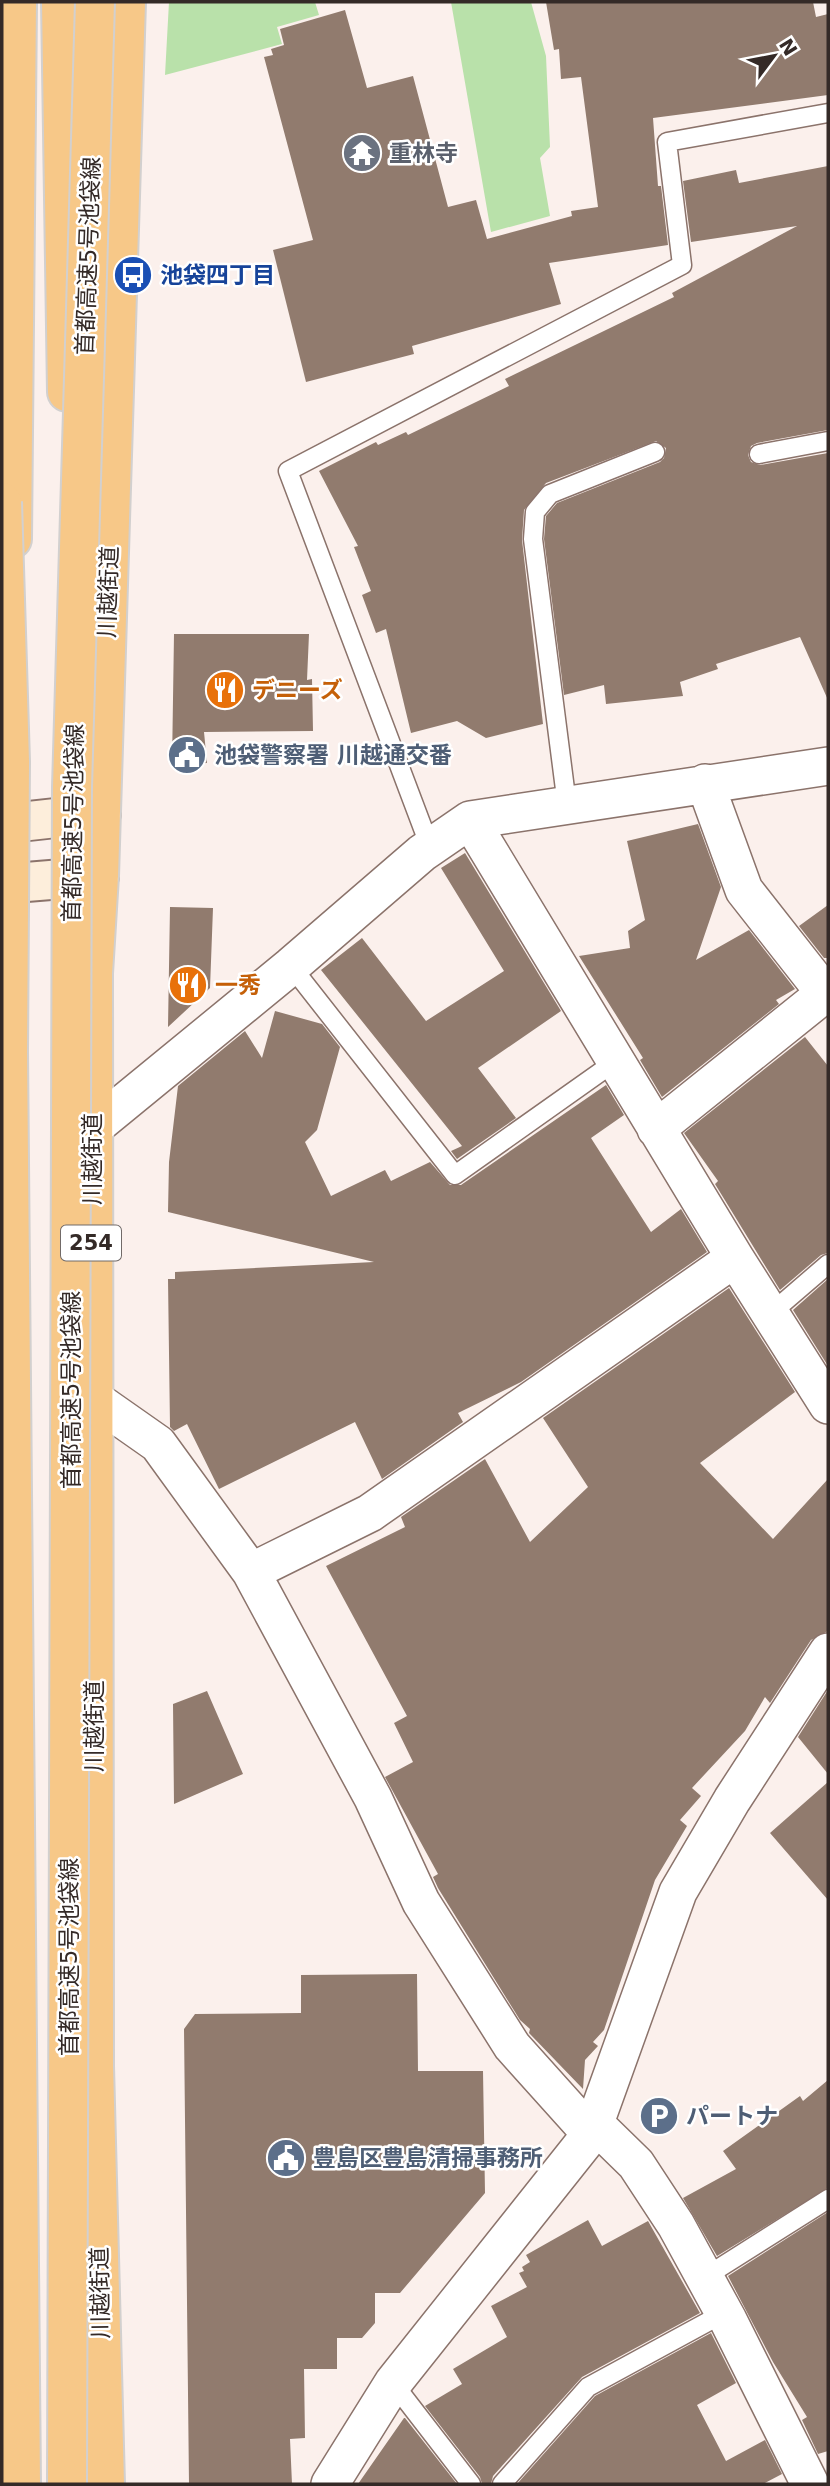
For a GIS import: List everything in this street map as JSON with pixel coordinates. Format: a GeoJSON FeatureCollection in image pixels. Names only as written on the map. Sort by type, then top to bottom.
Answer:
{"type":"FeatureCollection","features":[{"type":"Feature","properties":{"kind":"highway"},"geometry":{"type":"LineString","coordinates":[[17,2],[8,1079],[21,2484]]}},
{"type":"Feature","properties":{"kind":"highway"},"geometry":{"type":"LineString","coordinates":[[61,2],[72,787]]}},
{"type":"Feature","properties":{"kind":"highway","name":"首都高速5号池袋線"},"geometry":{"type":"LineString","coordinates":[[68,2484],[72,787],[95,2]]}},
{"type":"Feature","properties":{"kind":"highway","name":"川越街道"},"geometry":{"type":"LineString","coordinates":[[105,2484],[94,2066],[91,1397],[93,973],[99,876],[127,2]]}},
{"type":"Feature","properties":{"kind":"highway"},"geometry":{"type":"LineString","coordinates":[[2,502],[10,762]]}},
{"type":"Feature","properties":{"kind":"street"},"geometry":{"type":"LineString","coordinates":[[92,1129],[291,966],[430,847],[470,820],[828,766]]}},
{"type":"Feature","properties":{"kind":"street"},"geometry":{"type":"LineString","coordinates":[[656,1129],[827,994],[744,890],[705,783]]}},
{"type":"Feature","properties":{"kind":"street"},"geometry":{"type":"LineString","coordinates":[[2,824],[101,813]]}},
{"type":"Feature","properties":{"kind":"street"},"geometry":{"type":"LineString","coordinates":[[470,820],[656,1129],[828,1405]]}},
{"type":"Feature","properties":{"kind":"street"},"geometry":{"type":"LineString","coordinates":[[2,884],[99,876]]}},
{"type":"Feature","properties":{"kind":"street"},"geometry":{"type":"LineString","coordinates":[[251,1572],[370,1513],[735,1258]]}},
{"type":"Feature","properties":{"kind":"street"},"geometry":{"type":"LineString","coordinates":[[91,1397],[158,1444],[251,1572],[373,1798],[421,1902],[512,2046],[593,2129],[636,2164],[676,2224],[705,2277],[810,2484]]}},
{"type":"Feature","properties":{"kind":"street"},"geometry":{"type":"LineString","coordinates":[[330,2484],[393,2383],[593,2129],[678,1892],[732,1800],[828,1652]]}},
{"type":"Feature","properties":{"kind":"lane"},"geometry":{"type":"LineString","coordinates":[[430,847],[288,471],[682,265],[667,142],[828,113]]}},
{"type":"Feature","properties":{"kind":"lane"},"geometry":{"type":"LineString","coordinates":[[759,454],[828,441]]}},
{"type":"Feature","properties":{"kind":"lane"},"geometry":{"type":"LineString","coordinates":[[567,805],[533,539],[535,512],[550,494],[655,453]]}},
{"type":"Feature","properties":{"kind":"lane"},"geometry":{"type":"LineString","coordinates":[[291,966],[455,1175],[616,1061]]}},
{"type":"Feature","properties":{"kind":"lane"},"geometry":{"type":"LineString","coordinates":[[770,1314],[828,1264]]}},
{"type":"Feature","properties":{"kind":"lane"},"geometry":{"type":"LineString","coordinates":[[705,2277],[828,2199]]}},
{"type":"Feature","properties":{"kind":"lane"},"geometry":{"type":"LineString","coordinates":[[502,2484],[588,2387],[724,2313]]}},
{"type":"Feature","properties":{"kind":"lane"},"geometry":{"type":"LineString","coordinates":[[393,2383],[471,2484]]}},
{"type":"Feature","properties":{"kind":"green space"},"geometry":{"type":"Polygon","coordinates":[[[169,2],[315,2],[319,15],[277,27],[282,44],[165,75],[169,2]]]}},
{"type":"Feature","properties":{"kind":"green space"},"geometry":{"type":"Polygon","coordinates":[[[451,2],[531,2],[546,56],[550,147],[540,158],[550,216],[491,232],[451,2]]]}},
{"type":"Feature","properties":{"kind":"building"},"geometry":{"type":"Polygon","coordinates":[[[546,2],[813,2],[816,17],[828,14],[828,95],[653,118],[658,186],[661,186],[668,245],[549,263],[561,304],[412,346],[414,354],[306,382],[273,250],[313,240],[264,57],[273,55],[271,49],[284,45],[280,29],[345,10],[367,88],[413,76],[448,207],[476,200],[487,239],[572,216],[571,211],[598,207],[581,77],[561,79],[559,49],[554,50],[546,2]]]}},
{"type":"Feature","properties":{"kind":"building"},"geometry":{"type":"Polygon","coordinates":[[[828,166],[828,430],[757,443],[751,446],[748,455],[751,462],[760,465],[828,453],[828,700],[800,637],[716,664],[718,669],[680,682],[683,696],[606,704],[604,685],[564,695],[544,539],[546,516],[557,503],[660,462],[664,458],[666,448],[656,441],[546,483],[524,510],[522,540],[543,724],[486,738],[457,721],[411,733],[386,629],[376,633],[362,595],[371,591],[354,547],[358,546],[319,471],[376,442],[378,445],[406,432],[408,435],[509,386],[505,379],[674,297],[672,293],[797,226],[691,242],[683,181],[736,170],[739,183],[828,166]]]}},
{"type":"Feature","properties":{"kind":"building"},"geometry":{"type":"Polygon","coordinates":[[[174,634],[309,634],[307,680],[312,679],[313,731],[204,732],[207,763],[172,765],[174,634]]]}},
{"type":"Feature","properties":{"kind":"building"},"geometry":{"type":"Polygon","coordinates":[[[698,824],[721,887],[696,960],[749,930],[795,989],[776,1000],[779,1004],[662,1097],[640,1060],[643,1058],[579,956],[630,948],[628,931],[645,920],[627,841],[698,824]]]}},
{"type":"Feature","properties":{"kind":"building"},"geometry":{"type":"Polygon","coordinates":[[[465,853],[561,1011],[478,1068],[516,1118],[457,1159],[451,1151],[462,1146],[321,970],[362,938],[426,1021],[504,971],[441,868],[465,853]]]}},
{"type":"Feature","properties":{"kind":"building"},"geometry":{"type":"Polygon","coordinates":[[[828,905],[828,958],[824,958],[799,926],[828,905]]]}},
{"type":"Feature","properties":{"kind":"building"},"geometry":{"type":"Polygon","coordinates":[[[170,907],[213,908],[210,988],[168,1027],[170,907]]]}},
{"type":"Feature","properties":{"kind":"building"},"geometry":{"type":"Polygon","coordinates":[[[275,1011],[322,1024],[340,1047],[317,1130],[305,1142],[331,1196],[385,1170],[391,1181],[430,1162],[450,1185],[461,1185],[606,1085],[624,1115],[591,1138],[651,1232],[681,1209],[707,1252],[521,1382],[458,1413],[463,1422],[382,1479],[355,1422],[219,1489],[187,1424],[174,1431],[170,1427],[168,1279],[175,1279],[175,1272],[374,1262],[168,1212],[169,1162],[178,1086],[245,1031],[262,1058],[275,1011]]]}},
{"type":"Feature","properties":{"kind":"building"},"geometry":{"type":"Polygon","coordinates":[[[805,1037],[828,1066],[828,1253],[821,1255],[780,1290],[715,1184],[718,1181],[684,1133],[805,1037]]]}},
{"type":"Feature","properties":{"kind":"building"},"geometry":{"type":"Polygon","coordinates":[[[828,1279],[828,1366],[793,1310],[828,1279]]]}},
{"type":"Feature","properties":{"kind":"building"},"geometry":{"type":"Polygon","coordinates":[[[729,1288],[795,1392],[700,1463],[773,1539],[828,1479],[828,1631],[811,1640],[770,1703],[765,1697],[745,1731],[692,1788],[701,1796],[680,1820],[687,1826],[655,1880],[604,2030],[593,2042],[598,2046],[585,2060],[583,2089],[529,2033],[530,2029],[520,2020],[438,1888],[433,1877],[438,1874],[385,1777],[413,1762],[394,1723],[407,1716],[326,1566],[405,1527],[401,1517],[485,1459],[530,1542],[588,1487],[543,1418],[729,1288]]]}},
{"type":"Feature","properties":{"kind":"building"},"geometry":{"type":"Polygon","coordinates":[[[828,1690],[828,1774],[798,1737],[828,1690]]]}},
{"type":"Feature","properties":{"kind":"building"},"geometry":{"type":"Polygon","coordinates":[[[207,1691],[243,1774],[174,1804],[173,1704],[207,1691]]]}},
{"type":"Feature","properties":{"kind":"building"},"geometry":{"type":"Polygon","coordinates":[[[828,1782],[828,1900],[770,1833],[828,1782]]]}},
{"type":"Feature","properties":{"kind":"building"},"geometry":{"type":"Polygon","coordinates":[[[417,1974],[418,2071],[483,2071],[485,2193],[400,2293],[375,2293],[375,2323],[362,2338],[337,2338],[337,2369],[304,2369],[305,2438],[290,2439],[292,2484],[189,2484],[184,2029],[195,2014],[301,2013],[301,1975],[417,1974]]]}},
{"type":"Feature","properties":{"kind":"building"},"geometry":{"type":"Polygon","coordinates":[[[828,2080],[828,2188],[717,2256],[683,2198],[736,2169],[723,2151],[800,2096],[803,2101],[828,2080]]]}},
{"type":"Feature","properties":{"kind":"building"},"geometry":{"type":"Polygon","coordinates":[[[828,2212],[828,2451],[818,2454],[802,2420],[807,2417],[773,2362],[728,2276],[828,2212]]]}},
{"type":"Feature","properties":{"kind":"building"},"geometry":{"type":"Polygon","coordinates":[[[588,2220],[602,2246],[648,2221],[700,2313],[582,2377],[493,2476],[491,2484],[482,2484],[480,2477],[425,2406],[462,2384],[453,2369],[507,2337],[491,2306],[527,2287],[519,2273],[524,2271],[522,2267],[530,2262],[526,2255],[588,2220]]]}},
{"type":"Feature","properties":{"kind":"building"},"geometry":{"type":"Polygon","coordinates":[[[711,2333],[736,2383],[697,2405],[726,2461],[765,2440],[782,2474],[763,2484],[517,2484],[595,2396],[711,2333]]]}},
{"type":"Feature","properties":{"kind":"building"},"geometry":{"type":"Polygon","coordinates":[[[405,2418],[457,2484],[358,2484],[405,2418]]]}},
{"type":"Feature","properties":{"kind":"place","name":"重林寺"},"geometry":{"type":"Point","coordinates":[362,153]}},
{"type":"Feature","properties":{"kind":"place","name":"池袋四丁目"},"geometry":{"type":"Point","coordinates":[133,275]}},
{"type":"Feature","properties":{"kind":"place","name":"デニーズ"},"geometry":{"type":"Point","coordinates":[225,690]}},
{"type":"Feature","properties":{"kind":"place","name":"池袋警察署 川越通交番"},"geometry":{"type":"Point","coordinates":[187,755]}},
{"type":"Feature","properties":{"kind":"place","name":"一秀"},"geometry":{"type":"Point","coordinates":[188,985]}},
{"type":"Feature","properties":{"kind":"place","name":"パートナ"},"geometry":{"type":"Point","coordinates":[659,2116]}},
{"type":"Feature","properties":{"kind":"place","name":"豊島区豊島清掃事務所"},"geometry":{"type":"Point","coordinates":[286,2158]}}]}
